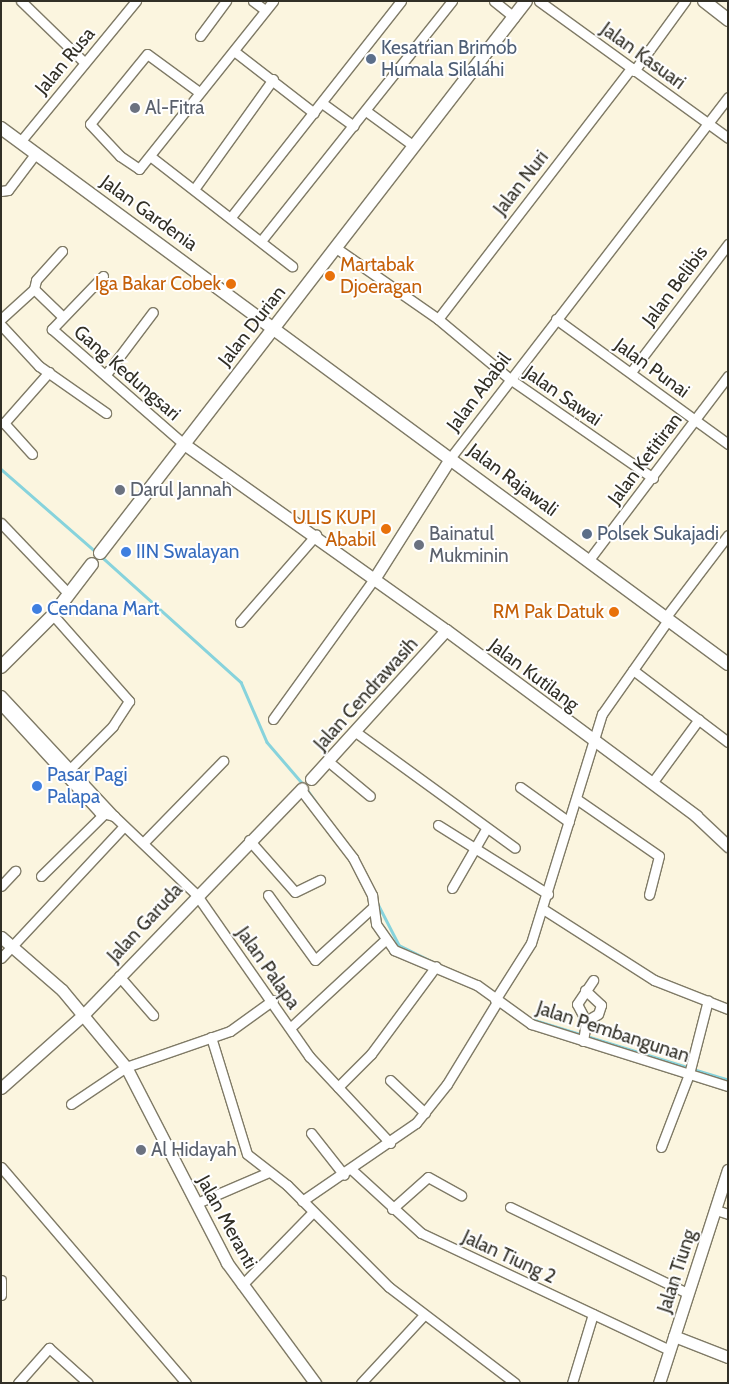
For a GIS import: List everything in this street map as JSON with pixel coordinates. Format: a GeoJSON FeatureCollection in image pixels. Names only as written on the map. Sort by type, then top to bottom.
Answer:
{"type":"FeatureCollection","features":[{"type":"Feature","properties":{"kind":"main road","name":"Jalan Durian"},"geometry":{"type":"LineString","coordinates":[[100,553],[526,1]]}},
{"type":"Feature","properties":{"kind":"main road"},"geometry":{"type":"LineString","coordinates":[[707,2],[728,20]]}},
{"type":"Feature","properties":{"kind":"main road","name":"Jalan Gardenia"},"geometry":{"type":"LineString","coordinates":[[1,128],[274,327]]}},
{"type":"Feature","properties":{"kind":"main road","name":"Jalan Rajawali"},"geometry":{"type":"LineString","coordinates":[[274,327],[728,664]]}},
{"type":"Feature","properties":{"kind":"main road","name":"Jalan Durian"},"geometry":{"type":"LineString","coordinates":[[1,667],[54,615],[68,593],[92,564]]}},
{"type":"Feature","properties":{"kind":"street"},"geometry":{"type":"LineString","coordinates":[[21,1],[84,62]]}},
{"type":"Feature","properties":{"kind":"street","name":"Jalan Rusa"},"geometry":{"type":"LineString","coordinates":[[20,142],[136,1]]}},
{"type":"Feature","properties":{"kind":"street"},"geometry":{"type":"LineString","coordinates":[[200,36],[226,1]]}},
{"type":"Feature","properties":{"kind":"street"},"geometry":{"type":"LineString","coordinates":[[253,1],[265,10]]}},
{"type":"Feature","properties":{"kind":"street"},"geometry":{"type":"LineString","coordinates":[[200,92],[147,54],[90,120],[91,127],[132,166],[138,169],[150,156],[273,1]]}},
{"type":"Feature","properties":{"kind":"street"},"geometry":{"type":"LineString","coordinates":[[231,217],[401,1]]}},
{"type":"Feature","properties":{"kind":"street"},"geometry":{"type":"LineString","coordinates":[[261,241],[452,1]]}},
{"type":"Feature","properties":{"kind":"street"},"geometry":{"type":"LineString","coordinates":[[494,1],[514,17]]}},
{"type":"Feature","properties":{"kind":"street","name":"Jalan Kasuari"},"geometry":{"type":"LineString","coordinates":[[539,1],[728,138]]}},
{"type":"Feature","properties":{"kind":"street","name":"Jalan Nuri"},"geometry":{"type":"LineString","coordinates":[[438,319],[685,1]]}},
{"type":"Feature","properties":{"kind":"street"},"geometry":{"type":"LineString","coordinates":[[234,50],[314,113]]}},
{"type":"Feature","properties":{"kind":"street"},"geometry":{"type":"LineString","coordinates":[[194,188],[273,79]]}},
{"type":"Feature","properties":{"kind":"street","name":"Jalan Ababil"},"geometry":{"type":"LineString","coordinates":[[273,719],[374,579],[451,457],[728,97]]}},
{"type":"Feature","properties":{"kind":"street"},"geometry":{"type":"LineString","coordinates":[[322,103],[354,126]]}},
{"type":"Feature","properties":{"kind":"street"},"geometry":{"type":"LineString","coordinates":[[366,111],[414,146]]}},
{"type":"Feature","properties":{"kind":"street"},"geometry":{"type":"LineString","coordinates":[[1,191],[8,190],[36,154]]}},
{"type":"Feature","properties":{"kind":"street"},"geometry":{"type":"LineString","coordinates":[[150,156],[194,188],[292,266]]}},
{"type":"Feature","properties":{"kind":"street","name":"Jalan Belibis"},"geometry":{"type":"LineString","coordinates":[[631,372],[728,244]]}},
{"type":"Feature","properties":{"kind":"street","name":"Jalan Sawai"},"geometry":{"type":"LineString","coordinates":[[336,248],[438,319],[510,379],[653,478]]}},
{"type":"Feature","properties":{"kind":"street"},"geometry":{"type":"LineString","coordinates":[[1,319],[34,289],[36,280],[62,251]]}},
{"type":"Feature","properties":{"kind":"street"},"geometry":{"type":"LineString","coordinates":[[34,289],[61,316],[103,276]]}},
{"type":"Feature","properties":{"kind":"street"},"geometry":{"type":"LineString","coordinates":[[107,373],[153,312]]}},
{"type":"Feature","properties":{"kind":"street","name":"Gang Kedungsari"},"geometry":{"type":"LineString","coordinates":[[61,316],[53,324],[54,331],[107,373],[184,444]]}},
{"type":"Feature","properties":{"kind":"street","name":"Jalan Punai"},"geometry":{"type":"LineString","coordinates":[[556,319],[728,444]]}},
{"type":"Feature","properties":{"kind":"street"},"geometry":{"type":"LineString","coordinates":[[1,325],[49,372],[106,413]]}},
{"type":"Feature","properties":{"kind":"street"},"geometry":{"type":"LineString","coordinates":[[32,454],[4,422],[49,372]]}},
{"type":"Feature","properties":{"kind":"street","name":"Jalan Ketitiran"},"geometry":{"type":"LineString","coordinates":[[588,561],[653,478],[728,376]]}},
{"type":"Feature","properties":{"kind":"street","name":"Jalan Kutilang"},"geometry":{"type":"LineString","coordinates":[[184,444],[316,535],[446,630],[652,784],[727,843]]}},
{"type":"Feature","properties":{"kind":"street"},"geometry":{"type":"LineString","coordinates":[[1,523],[68,593]]}},
{"type":"Feature","properties":{"kind":"street"},"geometry":{"type":"LineString","coordinates":[[240,622],[316,535]]}},
{"type":"Feature","properties":{"kind":"street"},"geometry":{"type":"LineString","coordinates":[[302,1201],[390,1143],[425,1113],[530,943],[548,894],[569,822],[578,800],[605,708],[633,670],[666,619],[728,535]]}},
{"type":"Feature","properties":{"kind":"street","name":"Jalan Durian"},"geometry":{"type":"LineString","coordinates":[[92,564],[100,553]]}},
{"type":"Feature","properties":{"kind":"street"},"geometry":{"type":"LineString","coordinates":[[54,615],[129,701],[113,726],[68,772]]}},
{"type":"Feature","properties":{"kind":"street","name":"Jalan Cendrawasih"},"geometry":{"type":"LineString","coordinates":[[311,780],[357,733],[446,630]]}},
{"type":"Feature","properties":{"kind":"street"},"geometry":{"type":"LineString","coordinates":[[633,670],[728,742]]}},
{"type":"Feature","properties":{"kind":"street","name":"Jalan Palapa"},"geometry":{"type":"LineString","coordinates":[[1,695],[68,772]]}},
{"type":"Feature","properties":{"kind":"street","name":"Jalan Palapa"},"geometry":{"type":"LineString","coordinates":[[1,705],[108,813],[143,843],[196,894],[273,1000],[290,1028],[338,1087],[390,1143]]}},
{"type":"Feature","properties":{"kind":"street"},"geometry":{"type":"LineString","coordinates":[[652,784],[699,719]]}},
{"type":"Feature","properties":{"kind":"street"},"geometry":{"type":"LineString","coordinates":[[357,733],[486,829],[515,848]]}},
{"type":"Feature","properties":{"kind":"street"},"geometry":{"type":"LineString","coordinates":[[143,843],[224,761]]}},
{"type":"Feature","properties":{"kind":"street"},"geometry":{"type":"LineString","coordinates":[[329,762],[370,796]]}},
{"type":"Feature","properties":{"kind":"street","name":"Jalan Garuda"},"geometry":{"type":"LineString","coordinates":[[1,1088],[83,1015],[196,894],[311,780]]}},
{"type":"Feature","properties":{"kind":"street"},"geometry":{"type":"LineString","coordinates":[[520,787],[569,822]]}},
{"type":"Feature","properties":{"kind":"street"},"geometry":{"type":"LineString","coordinates":[[290,1028],[385,940],[353,858],[301,789]]}},
{"type":"Feature","properties":{"kind":"street"},"geometry":{"type":"LineString","coordinates":[[578,800],[659,856],[649,895]]}},
{"type":"Feature","properties":{"kind":"street"},"geometry":{"type":"LineString","coordinates":[[41,876],[108,813]]}},
{"type":"Feature","properties":{"kind":"street"},"geometry":{"type":"LineString","coordinates":[[438,825],[548,894]]}},
{"type":"Feature","properties":{"kind":"street"},"geometry":{"type":"LineString","coordinates":[[1,958],[13,948],[124,826]]}},
{"type":"Feature","properties":{"kind":"street"},"geometry":{"type":"LineString","coordinates":[[452,888],[486,829]]}},
{"type":"Feature","properties":{"kind":"street"},"geometry":{"type":"LineString","coordinates":[[249,840],[295,892],[320,880]]}},
{"type":"Feature","properties":{"kind":"street"},"geometry":{"type":"LineString","coordinates":[[1,886],[15,871]]}},
{"type":"Feature","properties":{"kind":"street"},"geometry":{"type":"LineString","coordinates":[[268,895],[315,960],[373,908]]}},
{"type":"Feature","properties":{"kind":"street"},"geometry":{"type":"LineString","coordinates":[[543,909],[654,980],[728,1009]]}},
{"type":"Feature","properties":{"kind":"street","name":"Jalan Meranti"},"geometry":{"type":"LineString","coordinates":[[1,937],[62,990],[126,1067],[242,1285],[315,1383]]}},
{"type":"Feature","properties":{"kind":"street","name":"Jalan Pembangunan"},"geometry":{"type":"LineString","coordinates":[[385,940],[398,953],[436,966],[477,985],[531,1024],[584,1032],[728,1086]]}},
{"type":"Feature","properties":{"kind":"street"},"geometry":{"type":"LineString","coordinates":[[338,1087],[370,1054],[436,966]]}},
{"type":"Feature","properties":{"kind":"street"},"geometry":{"type":"LineString","coordinates":[[119,976],[153,1015]]}},
{"type":"Feature","properties":{"kind":"street"},"geometry":{"type":"LineString","coordinates":[[584,1032],[577,1004],[593,980]]}},
{"type":"Feature","properties":{"kind":"street"},"geometry":{"type":"LineString","coordinates":[[584,1032],[598,1014],[601,1005],[585,990]]}},
{"type":"Feature","properties":{"kind":"street"},"geometry":{"type":"LineString","coordinates":[[71,1104],[126,1067],[230,1031],[273,1000]]}},
{"type":"Feature","properties":{"kind":"street","name":"Jalan Pembangunan"},"geometry":{"type":"LineString","coordinates":[[661,1147],[689,1072],[708,1000]]}},
{"type":"Feature","properties":{"kind":"street"},"geometry":{"type":"LineString","coordinates":[[212,1037],[241,1144],[389,1287],[515,1383]]}},
{"type":"Feature","properties":{"kind":"street"},"geometry":{"type":"LineString","coordinates":[[390,1080],[425,1113]]}},
{"type":"Feature","properties":{"kind":"street","name":"Jalan Tiung 2"},"geometry":{"type":"LineString","coordinates":[[311,1133],[348,1172],[421,1233],[670,1350]]}},
{"type":"Feature","properties":{"kind":"street"},"geometry":{"type":"LineString","coordinates":[[1,1167],[186,1383]]}},
{"type":"Feature","properties":{"kind":"street","name":"Jalan Tiung"},"geometry":{"type":"LineString","coordinates":[[659,1383],[728,1170]]}},
{"type":"Feature","properties":{"kind":"street"},"geometry":{"type":"LineString","coordinates":[[197,1203],[269,1172]]}},
{"type":"Feature","properties":{"kind":"street"},"geometry":{"type":"LineString","coordinates":[[392,1209],[428,1177],[461,1195]]}},
{"type":"Feature","properties":{"kind":"street"},"geometry":{"type":"LineString","coordinates":[[510,1207],[687,1293]]}},
{"type":"Feature","properties":{"kind":"street"},"geometry":{"type":"LineString","coordinates":[[716,1210],[728,1214]]}},
{"type":"Feature","properties":{"kind":"street"},"geometry":{"type":"LineString","coordinates":[[242,1285],[313,1212]]}},
{"type":"Feature","properties":{"kind":"street"},"geometry":{"type":"LineString","coordinates":[[1,1280],[1,1295]]}},
{"type":"Feature","properties":{"kind":"street"},"geometry":{"type":"LineString","coordinates":[[572,1383],[593,1314]]}},
{"type":"Feature","properties":{"kind":"street"},"geometry":{"type":"LineString","coordinates":[[361,1383],[424,1315]]}},
{"type":"Feature","properties":{"kind":"street"},"geometry":{"type":"LineString","coordinates":[[674,1336],[728,1357]]}},
{"type":"Feature","properties":{"kind":"street"},"geometry":{"type":"LineString","coordinates":[[18,1383],[49,1348],[88,1383]]}},
{"type":"Feature","properties":{"kind":"waterway"},"geometry":{"type":"LineString","coordinates":[[1,469],[96,552]]}},
{"type":"Feature","properties":{"kind":"waterway"},"geometry":{"type":"LineString","coordinates":[[102,557],[241,682],[267,742],[303,784]]}},
{"type":"Feature","properties":{"kind":"waterway"},"geometry":{"type":"LineString","coordinates":[[306,788],[316,802]]}},
{"type":"Feature","properties":{"kind":"waterway"},"geometry":{"type":"LineString","coordinates":[[377,902],[399,945],[496,993]]}},
{"type":"Feature","properties":{"kind":"waterway"},"geometry":{"type":"LineString","coordinates":[[528,1018],[687,1067]]}},
{"type":"Feature","properties":{"kind":"waterway"},"geometry":{"type":"LineString","coordinates":[[693,1069],[728,1080]]}},
{"type":"Feature","properties":{"kind":"place","name":"Kesatrian Brimob Humala Silalahi"},"geometry":{"type":"Point","coordinates":[371,59]}},
{"type":"Feature","properties":{"kind":"place","name":"Al-Fitra"},"geometry":{"type":"Point","coordinates":[135,108]}},
{"type":"Feature","properties":{"kind":"place","name":"Martabak Djoeragan"},"geometry":{"type":"Point","coordinates":[330,276]}},
{"type":"Feature","properties":{"kind":"place","name":"Iga Bakar Cobek"},"geometry":{"type":"Point","coordinates":[231,284]}},
{"type":"Feature","properties":{"kind":"place","name":"Darul Jannah"},"geometry":{"type":"Point","coordinates":[120,490]}},
{"type":"Feature","properties":{"kind":"place","name":"ULIS KUPI Ababil"},"geometry":{"type":"Point","coordinates":[386,529]}},
{"type":"Feature","properties":{"kind":"place","name":"Polsek Sukajadi"},"geometry":{"type":"Point","coordinates":[587,534]}},
{"type":"Feature","properties":{"kind":"place","name":"Bainatul Mukminin"},"geometry":{"type":"Point","coordinates":[419,545]}},
{"type":"Feature","properties":{"kind":"place","name":"IIN Swalayan"},"geometry":{"type":"Point","coordinates":[126,552]}},
{"type":"Feature","properties":{"kind":"place","name":"Cendana Mart"},"geometry":{"type":"Point","coordinates":[37,609]}},
{"type":"Feature","properties":{"kind":"place","name":"RM Pak Datuk"},"geometry":{"type":"Point","coordinates":[614,612]}},
{"type":"Feature","properties":{"kind":"place","name":"Pasar Pagi Palapa"},"geometry":{"type":"Point","coordinates":[37,786]}},
{"type":"Feature","properties":{"kind":"place","name":"Al Hidayah"},"geometry":{"type":"Point","coordinates":[141,1150]}}]}
